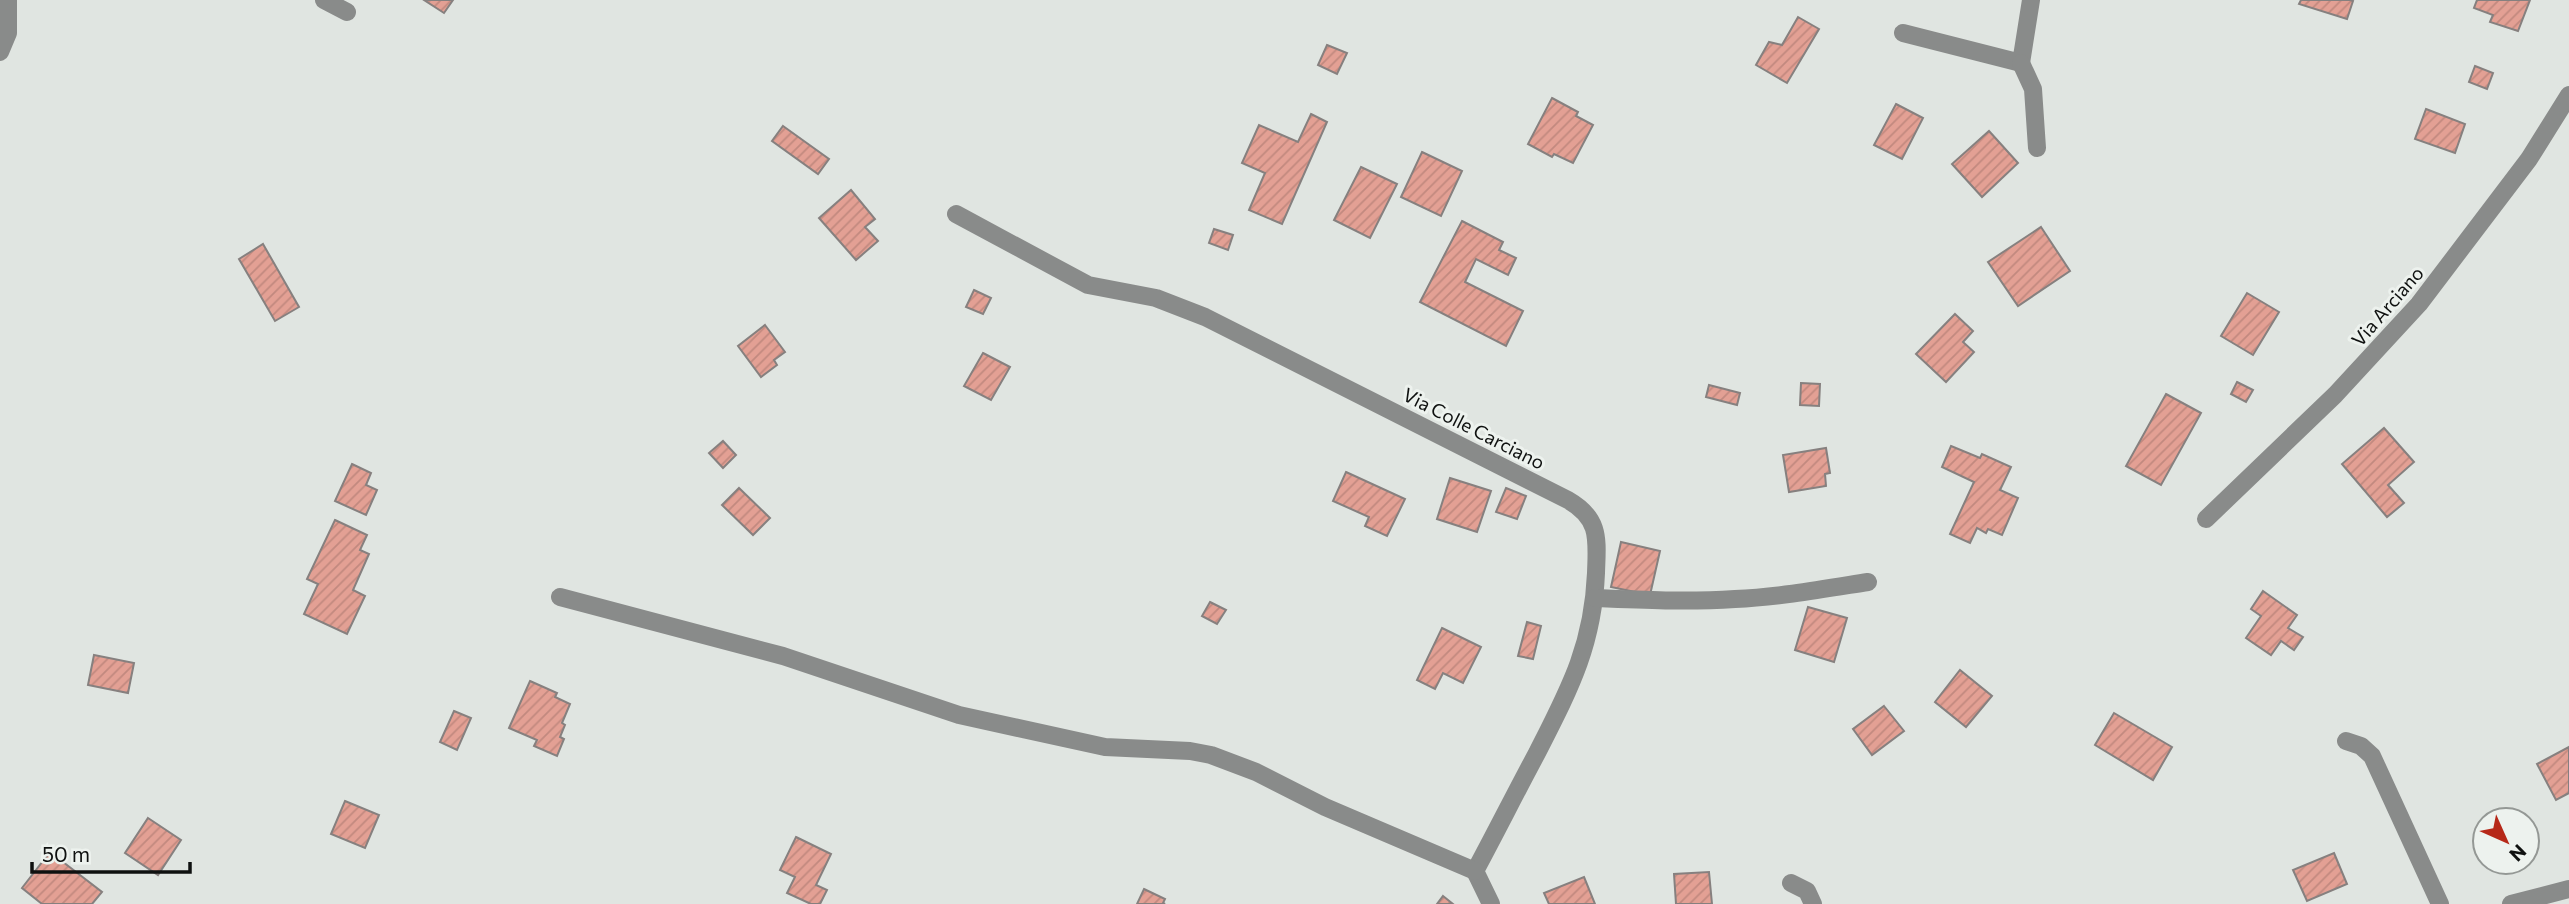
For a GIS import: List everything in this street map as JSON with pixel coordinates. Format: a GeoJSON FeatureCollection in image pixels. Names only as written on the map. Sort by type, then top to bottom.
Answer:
{"type":"FeatureCollection","features":[{"type":"Feature","properties":{"kind":"street"},"geometry":{"type":"LineString","coordinates":[[0,52],[8,33],[8,0]]}},
{"type":"Feature","properties":{"kind":"street"},"geometry":{"type":"LineString","coordinates":[[324,0],[347,12]]}},
{"type":"Feature","properties":{"kind":"street"},"geometry":{"type":"LineString","coordinates":[[2031,0],[2021,63],[2033,89],[2037,148]]}},
{"type":"Feature","properties":{"kind":"street"},"geometry":{"type":"LineString","coordinates":[[1903,33],[2021,63]]}},
{"type":"Feature","properties":{"kind":"street","name":"Via Arciano"},"geometry":{"type":"LineString","coordinates":[[2206,519],[2335,395],[2419,304],[2529,159],[2569,95]]}},
{"type":"Feature","properties":{"kind":"street","name":"Via Colle Carciano"},"geometry":{"type":"LineString","coordinates":[[956,214],[1088,285],[1169,302],[1205,317],[1569,500],[1586,513],[1596,531],[1595,598],[1587,641],[1573,681],[1475,871]]}},
{"type":"Feature","properties":{"kind":"street"},"geometry":{"type":"LineString","coordinates":[[1595,598],[1678,601],[1736,599],[1868,582]]}},
{"type":"Feature","properties":{"kind":"street"},"geometry":{"type":"LineString","coordinates":[[560,597],[783,656],[959,715],[1105,747],[1211,754],[1256,772],[1333,811],[1475,871],[1491,904]]}},
{"type":"Feature","properties":{"kind":"street"},"geometry":{"type":"LineString","coordinates":[[2346,741],[2367,750],[2376,763],[2440,904]]}},
{"type":"Feature","properties":{"kind":"street"},"geometry":{"type":"LineString","coordinates":[[1791,883],[1807,891],[1813,904]]}},
{"type":"Feature","properties":{"kind":"street"},"geometry":{"type":"LineString","coordinates":[[2511,904],[2569,889]]}},
{"type":"Feature","properties":{"kind":"building"},"geometry":{"type":"Polygon","coordinates":[[[424,0],[453,0],[444,13],[424,0]]]}},
{"type":"Feature","properties":{"kind":"building"},"geometry":{"type":"Polygon","coordinates":[[[2301,0],[2353,1],[2347,19],[2299,4],[2301,0]]]}},
{"type":"Feature","properties":{"kind":"building"},"geometry":{"type":"Polygon","coordinates":[[[2477,0],[2530,0],[2518,31],[2490,22],[2493,15],[2474,8],[2477,0]]]}},
{"type":"Feature","properties":{"kind":"building"},"geometry":{"type":"Polygon","coordinates":[[[1798,17],[1819,29],[1787,83],[1756,65],[1769,42],[1782,45],[1798,17]]]}},
{"type":"Feature","properties":{"kind":"building"},"geometry":{"type":"Polygon","coordinates":[[[1327,45],[1347,53],[1337,74],[1318,65],[1327,45]]]}},
{"type":"Feature","properties":{"kind":"building"},"geometry":{"type":"Polygon","coordinates":[[[2475,66],[2493,73],[2487,89],[2469,82],[2475,66]]]}},
{"type":"Feature","properties":{"kind":"building"},"geometry":{"type":"Polygon","coordinates":[[[1552,98],[1578,112],[1576,116],[1593,125],[1573,163],[1554,154],[1552,157],[1528,144],[1552,98]]]}},
{"type":"Feature","properties":{"kind":"building"},"geometry":{"type":"Polygon","coordinates":[[[1896,104],[1923,118],[1902,159],[1874,145],[1896,104]]]}},
{"type":"Feature","properties":{"kind":"building"},"geometry":{"type":"Polygon","coordinates":[[[2426,109],[2465,124],[2455,153],[2415,139],[2426,109]]]}},
{"type":"Feature","properties":{"kind":"building"},"geometry":{"type":"Polygon","coordinates":[[[1311,114],[1327,122],[1282,224],[1249,210],[1265,173],[1242,163],[1259,125],[1298,142],[1311,114]]]}},
{"type":"Feature","properties":{"kind":"building"},"geometry":{"type":"Polygon","coordinates":[[[783,126],[829,159],[818,174],[772,141],[783,126]]]}},
{"type":"Feature","properties":{"kind":"building"},"geometry":{"type":"Polygon","coordinates":[[[1989,131],[2018,163],[1982,197],[1952,164],[1989,131]]]}},
{"type":"Feature","properties":{"kind":"building"},"geometry":{"type":"Polygon","coordinates":[[[1422,152],[1462,171],[1441,216],[1401,197],[1422,152]]]}},
{"type":"Feature","properties":{"kind":"building"},"geometry":{"type":"Polygon","coordinates":[[[1361,167],[1397,184],[1370,238],[1334,220],[1361,167]]]}},
{"type":"Feature","properties":{"kind":"building"},"geometry":{"type":"Polygon","coordinates":[[[851,190],[875,219],[865,227],[878,241],[856,260],[819,218],[851,190]]]}},
{"type":"Feature","properties":{"kind":"building"},"geometry":{"type":"Polygon","coordinates":[[[1462,221],[1503,242],[1499,250],[1516,258],[1508,275],[1476,259],[1465,282],[1523,311],[1506,346],[1420,302],[1462,221]]]}},
{"type":"Feature","properties":{"kind":"building"},"geometry":{"type":"Polygon","coordinates":[[[2041,227],[2070,271],[2018,306],[1988,262],[2041,227]]]}},
{"type":"Feature","properties":{"kind":"building"},"geometry":{"type":"Polygon","coordinates":[[[1214,229],[1233,235],[1228,250],[1209,243],[1214,229]]]}},
{"type":"Feature","properties":{"kind":"building"},"geometry":{"type":"Polygon","coordinates":[[[263,244],[299,307],[275,321],[239,259],[263,244]]]}},
{"type":"Feature","properties":{"kind":"building"},"geometry":{"type":"Polygon","coordinates":[[[974,290],[991,298],[983,314],[966,307],[974,290]]]}},
{"type":"Feature","properties":{"kind":"building"},"geometry":{"type":"Polygon","coordinates":[[[2247,293],[2279,312],[2253,355],[2221,336],[2247,293]]]}},
{"type":"Feature","properties":{"kind":"building"},"geometry":{"type":"Polygon","coordinates":[[[1955,314],[1973,331],[1963,342],[1974,352],[1946,382],[1916,354],[1955,314]]]}},
{"type":"Feature","properties":{"kind":"building"},"geometry":{"type":"Polygon","coordinates":[[[765,325],[785,352],[774,360],[777,365],[761,377],[738,346],[765,325]]]}},
{"type":"Feature","properties":{"kind":"building"},"geometry":{"type":"Polygon","coordinates":[[[983,353],[1010,367],[991,400],[964,386],[983,353]]]}},
{"type":"Feature","properties":{"kind":"building"},"geometry":{"type":"Polygon","coordinates":[[[2237,382],[2253,390],[2246,402],[2231,394],[2237,382]]]}},
{"type":"Feature","properties":{"kind":"building"},"geometry":{"type":"Polygon","coordinates":[[[1801,383],[1820,384],[1819,406],[1800,405],[1801,383]]]}},
{"type":"Feature","properties":{"kind":"building"},"geometry":{"type":"Polygon","coordinates":[[[1709,385],[1740,393],[1737,405],[1706,397],[1709,385]]]}},
{"type":"Feature","properties":{"kind":"building"},"geometry":{"type":"Polygon","coordinates":[[[2166,394],[2201,413],[2161,485],[2126,466],[2166,394]]]}},
{"type":"Feature","properties":{"kind":"building"},"geometry":{"type":"Polygon","coordinates":[[[2384,428],[2414,462],[2388,485],[2404,503],[2387,517],[2342,464],[2384,428]]]}},
{"type":"Feature","properties":{"kind":"building"},"geometry":{"type":"Polygon","coordinates":[[[723,441],[736,455],[723,468],[709,453],[723,441]]]}},
{"type":"Feature","properties":{"kind":"building"},"geometry":{"type":"Polygon","coordinates":[[[1951,446],[1980,458],[1982,454],[2011,467],[2000,490],[2018,498],[2002,535],[1988,529],[1986,533],[1977,528],[1970,543],[1950,534],[1974,482],[1942,467],[1951,446]]]}},
{"type":"Feature","properties":{"kind":"building"},"geometry":{"type":"Polygon","coordinates":[[[1826,448],[1830,473],[1825,474],[1826,486],[1789,492],[1783,455],[1826,448]]]}},
{"type":"Feature","properties":{"kind":"building"},"geometry":{"type":"Polygon","coordinates":[[[352,464],[371,473],[366,485],[377,490],[366,515],[335,501],[352,464]]]}},
{"type":"Feature","properties":{"kind":"building"},"geometry":{"type":"Polygon","coordinates":[[[1346,472],[1405,499],[1387,536],[1365,526],[1369,517],[1333,501],[1346,472]]]}},
{"type":"Feature","properties":{"kind":"building"},"geometry":{"type":"Polygon","coordinates":[[[1450,478],[1491,491],[1477,532],[1437,519],[1450,478]]]}},
{"type":"Feature","properties":{"kind":"building"},"geometry":{"type":"Polygon","coordinates":[[[739,488],[770,518],[753,535],[722,505],[739,488]]]}},
{"type":"Feature","properties":{"kind":"building"},"geometry":{"type":"Polygon","coordinates":[[[1506,488],[1526,496],[1517,519],[1496,512],[1506,488]]]}},
{"type":"Feature","properties":{"kind":"building"},"geometry":{"type":"Polygon","coordinates":[[[335,520],[367,535],[360,550],[369,554],[353,590],[365,596],[347,634],[304,614],[318,584],[307,579],[335,520]]]}},
{"type":"Feature","properties":{"kind":"building"},"geometry":{"type":"Polygon","coordinates":[[[1621,542],[1660,551],[1650,595],[1611,587],[1621,542]]]}},
{"type":"Feature","properties":{"kind":"building"},"geometry":{"type":"Polygon","coordinates":[[[2263,591],[2297,615],[2288,628],[2303,637],[2294,650],[2281,641],[2271,655],[2246,638],[2261,616],[2251,609],[2263,591]]]}},
{"type":"Feature","properties":{"kind":"building"},"geometry":{"type":"Polygon","coordinates":[[[1210,602],[1226,610],[1217,624],[1202,616],[1210,602]]]}},
{"type":"Feature","properties":{"kind":"building"},"geometry":{"type":"Polygon","coordinates":[[[1808,607],[1847,618],[1834,662],[1795,650],[1808,607]]]}},
{"type":"Feature","properties":{"kind":"building"},"geometry":{"type":"Polygon","coordinates":[[[1527,622],[1541,626],[1533,659],[1518,656],[1527,622]]]}},
{"type":"Feature","properties":{"kind":"building"},"geometry":{"type":"Polygon","coordinates":[[[1442,628],[1481,647],[1463,683],[1443,673],[1435,689],[1417,680],[1442,628]]]}},
{"type":"Feature","properties":{"kind":"building"},"geometry":{"type":"Polygon","coordinates":[[[94,655],[134,663],[128,693],[88,685],[94,655]]]}},
{"type":"Feature","properties":{"kind":"building"},"geometry":{"type":"Polygon","coordinates":[[[1960,670],[1992,696],[1966,727],[1935,702],[1960,670]]]}},
{"type":"Feature","properties":{"kind":"building"},"geometry":{"type":"Polygon","coordinates":[[[530,681],[557,693],[555,697],[570,704],[562,723],[565,725],[560,737],[564,739],[557,756],[534,746],[537,740],[509,728],[530,681]]]}},
{"type":"Feature","properties":{"kind":"building"},"geometry":{"type":"Polygon","coordinates":[[[1884,706],[1904,731],[1872,755],[1853,729],[1884,706]]]}},
{"type":"Feature","properties":{"kind":"building"},"geometry":{"type":"Polygon","coordinates":[[[454,711],[471,718],[457,750],[440,742],[454,711]]]}},
{"type":"Feature","properties":{"kind":"building"},"geometry":{"type":"Polygon","coordinates":[[[2114,713],[2172,747],[2153,780],[2095,745],[2114,713]]]}},
{"type":"Feature","properties":{"kind":"building"},"geometry":{"type":"Polygon","coordinates":[[[2569,747],[2569,793],[2556,800],[2537,764],[2569,747]]]}},
{"type":"Feature","properties":{"kind":"building"},"geometry":{"type":"Polygon","coordinates":[[[345,801],[379,815],[365,848],[331,834],[345,801]]]}},
{"type":"Feature","properties":{"kind":"building"},"geometry":{"type":"Polygon","coordinates":[[[148,818],[181,840],[158,875],[125,853],[148,818]]]}},
{"type":"Feature","properties":{"kind":"building"},"geometry":{"type":"Polygon","coordinates":[[[796,837],[831,854],[816,885],[827,890],[820,904],[811,904],[787,893],[795,877],[780,870],[796,837]]]}},
{"type":"Feature","properties":{"kind":"building"},"geometry":{"type":"Polygon","coordinates":[[[50,852],[102,892],[92,904],[42,904],[22,888],[50,852]]]}},
{"type":"Feature","properties":{"kind":"building"},"geometry":{"type":"Polygon","coordinates":[[[2334,853],[2347,884],[2307,901],[2293,870],[2334,853]]]}},
{"type":"Feature","properties":{"kind":"building"},"geometry":{"type":"Polygon","coordinates":[[[1709,872],[1712,904],[1676,904],[1674,874],[1709,872]]]}},
{"type":"Feature","properties":{"kind":"building"},"geometry":{"type":"Polygon","coordinates":[[[1584,877],[1595,904],[1549,904],[1544,893],[1584,877]]]}},
{"type":"Feature","properties":{"kind":"building"},"geometry":{"type":"Polygon","coordinates":[[[1144,889],[1165,899],[1165,904],[1137,904],[1144,889]]]}},
{"type":"Feature","properties":{"kind":"building"},"geometry":{"type":"Polygon","coordinates":[[[1443,896],[1453,904],[1437,904],[1443,896]]]}}]}
